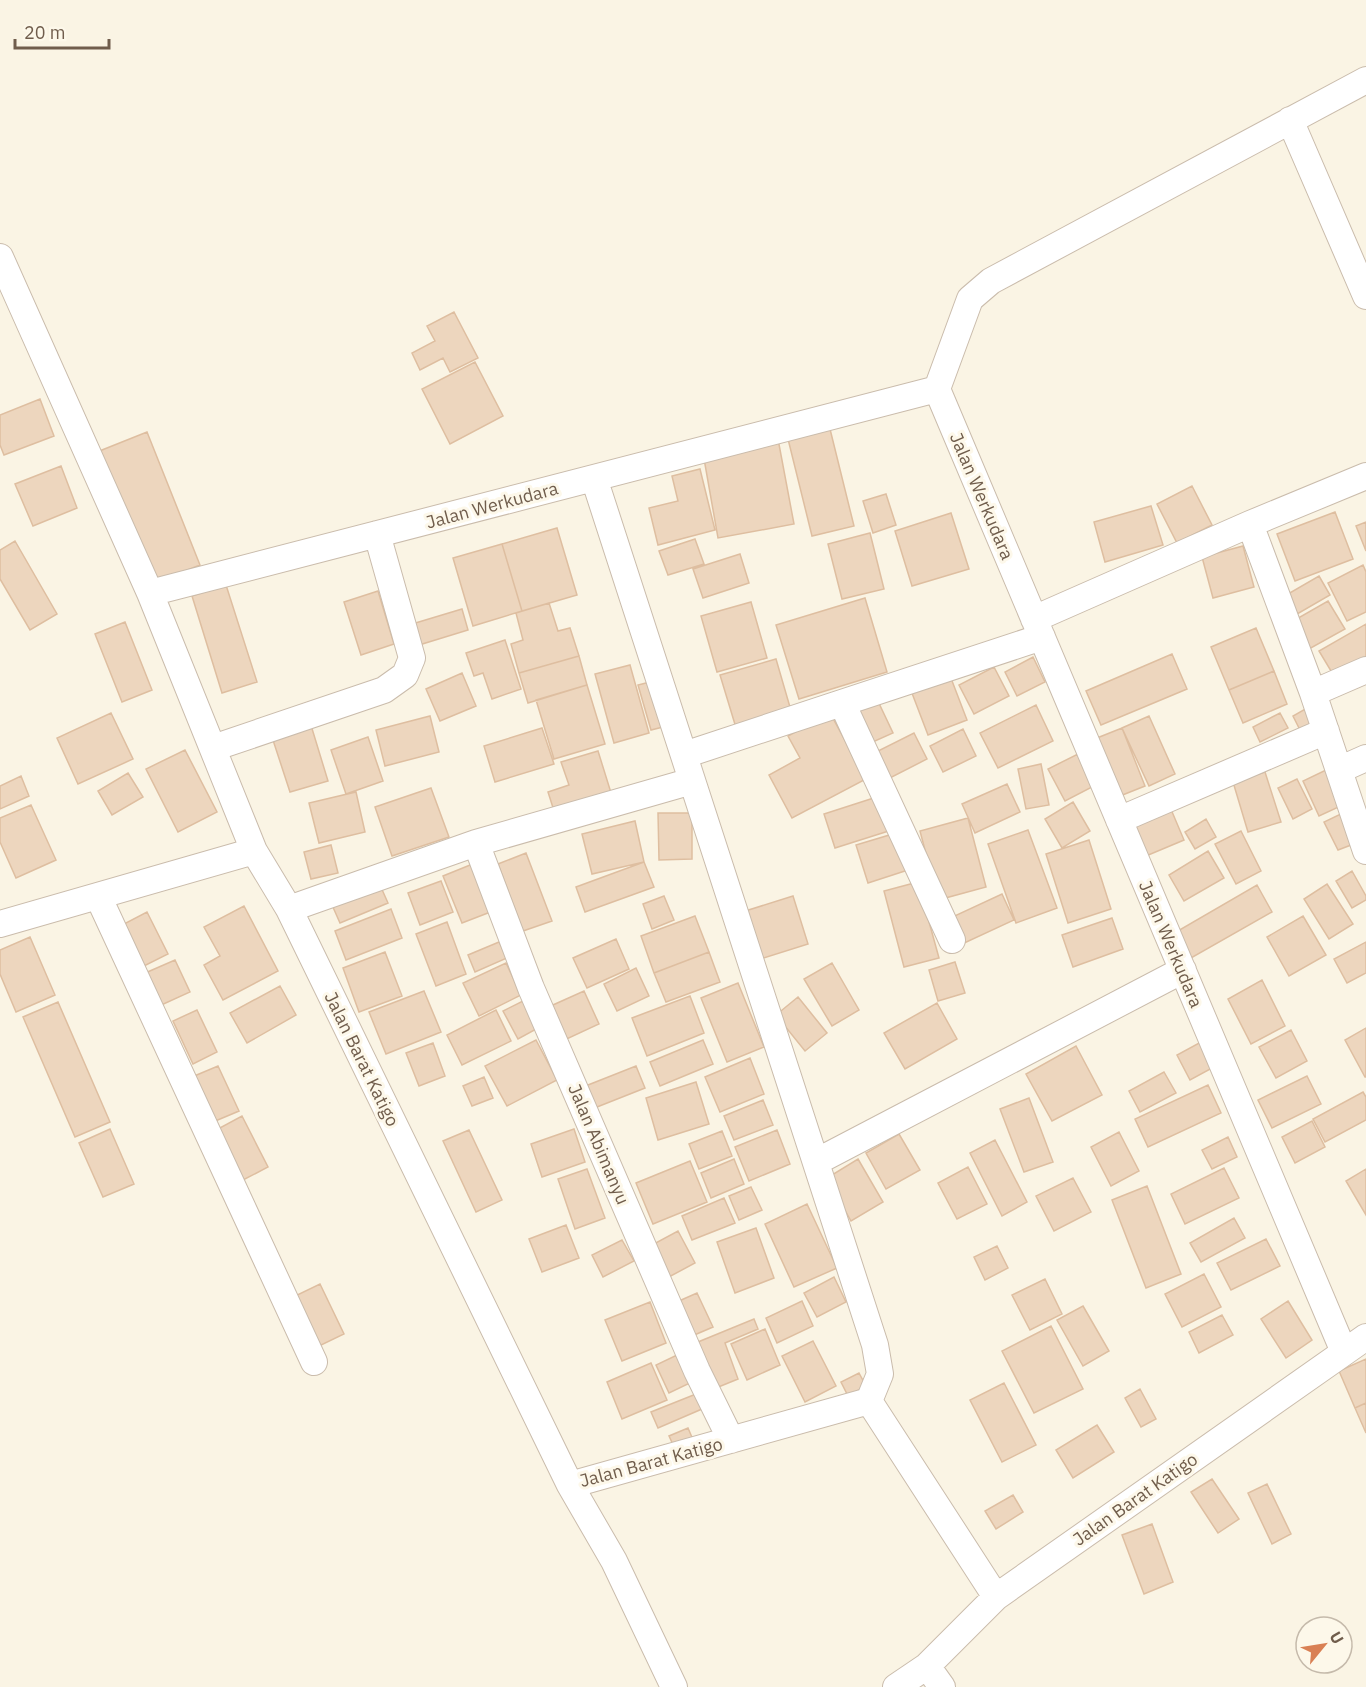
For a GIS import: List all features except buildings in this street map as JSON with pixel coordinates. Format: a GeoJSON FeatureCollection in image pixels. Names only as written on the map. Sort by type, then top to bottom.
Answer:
{"type":"FeatureCollection","features":[{"type":"Feature","properties":{"kind":"street"},"geometry":{"type":"LineString","coordinates":[[937,389],[970,299],[991,281],[1366,80]]}},
{"type":"Feature","properties":{"kind":"street"},"geometry":{"type":"LineString","coordinates":[[1290,120],[1366,296]]}},
{"type":"Feature","properties":{"kind":"street","name":"Jalan Barat Katigo"},"geometry":{"type":"LineString","coordinates":[[0,257],[150,593],[254,851],[289,909],[570,1485],[869,1401]]}},
{"type":"Feature","properties":{"kind":"street","name":"Jalan Werkudara"},"geometry":{"type":"LineString","coordinates":[[150,593],[937,389],[1344,1352]]}},
{"type":"Feature","properties":{"kind":"street"},"geometry":{"type":"LineString","coordinates":[[684,755],[842,703],[1038,628],[1250,524],[1366,476]]}},
{"type":"Feature","properties":{"kind":"street"},"geometry":{"type":"LineString","coordinates":[[594,478],[875,1345],[880,1374],[869,1401],[996,1597]]}},
{"type":"Feature","properties":{"kind":"street"},"geometry":{"type":"LineString","coordinates":[[1250,524],[1313,693],[1366,851]]}},
{"type":"Feature","properties":{"kind":"street"},"geometry":{"type":"LineString","coordinates":[[213,748],[384,690],[405,675],[412,658],[377,534]]}},
{"type":"Feature","properties":{"kind":"street"},"geometry":{"type":"LineString","coordinates":[[1313,693],[1366,670]]}},
{"type":"Feature","properties":{"kind":"street"},"geometry":{"type":"LineString","coordinates":[[842,703],[952,940]]}},
{"type":"Feature","properties":{"kind":"street"},"geometry":{"type":"LineString","coordinates":[[1119,820],[1326,731]]}},
{"type":"Feature","properties":{"kind":"street"},"geometry":{"type":"LineString","coordinates":[[1339,770],[1366,758]]}},
{"type":"Feature","properties":{"kind":"street"},"geometry":{"type":"LineString","coordinates":[[289,909],[476,843],[692,781]]}},
{"type":"Feature","properties":{"kind":"street","name":"Jalan Abimanyu"},"geometry":{"type":"LineString","coordinates":[[476,843],[536,999],[697,1371],[731,1440]]}},
{"type":"Feature","properties":{"kind":"street"},"geometry":{"type":"LineString","coordinates":[[0,924],[254,851]]}},
{"type":"Feature","properties":{"kind":"street"},"geometry":{"type":"LineString","coordinates":[[98,896],[314,1362]]}},
{"type":"Feature","properties":{"kind":"street"},"geometry":{"type":"LineString","coordinates":[[816,1162],[1183,970]]}},
{"type":"Feature","properties":{"kind":"street","name":"Jalan Barat Katigo"},"geometry":{"type":"LineString","coordinates":[[896,1687],[927,1666],[996,1597],[1366,1337]]}},
{"type":"Feature","properties":{"kind":"street"},"geometry":{"type":"LineString","coordinates":[[570,1485],[614,1561],[674,1687]]}},
{"type":"Feature","properties":{"kind":"street"},"geometry":{"type":"LineString","coordinates":[[927,1666],[942,1687]]}}]}
